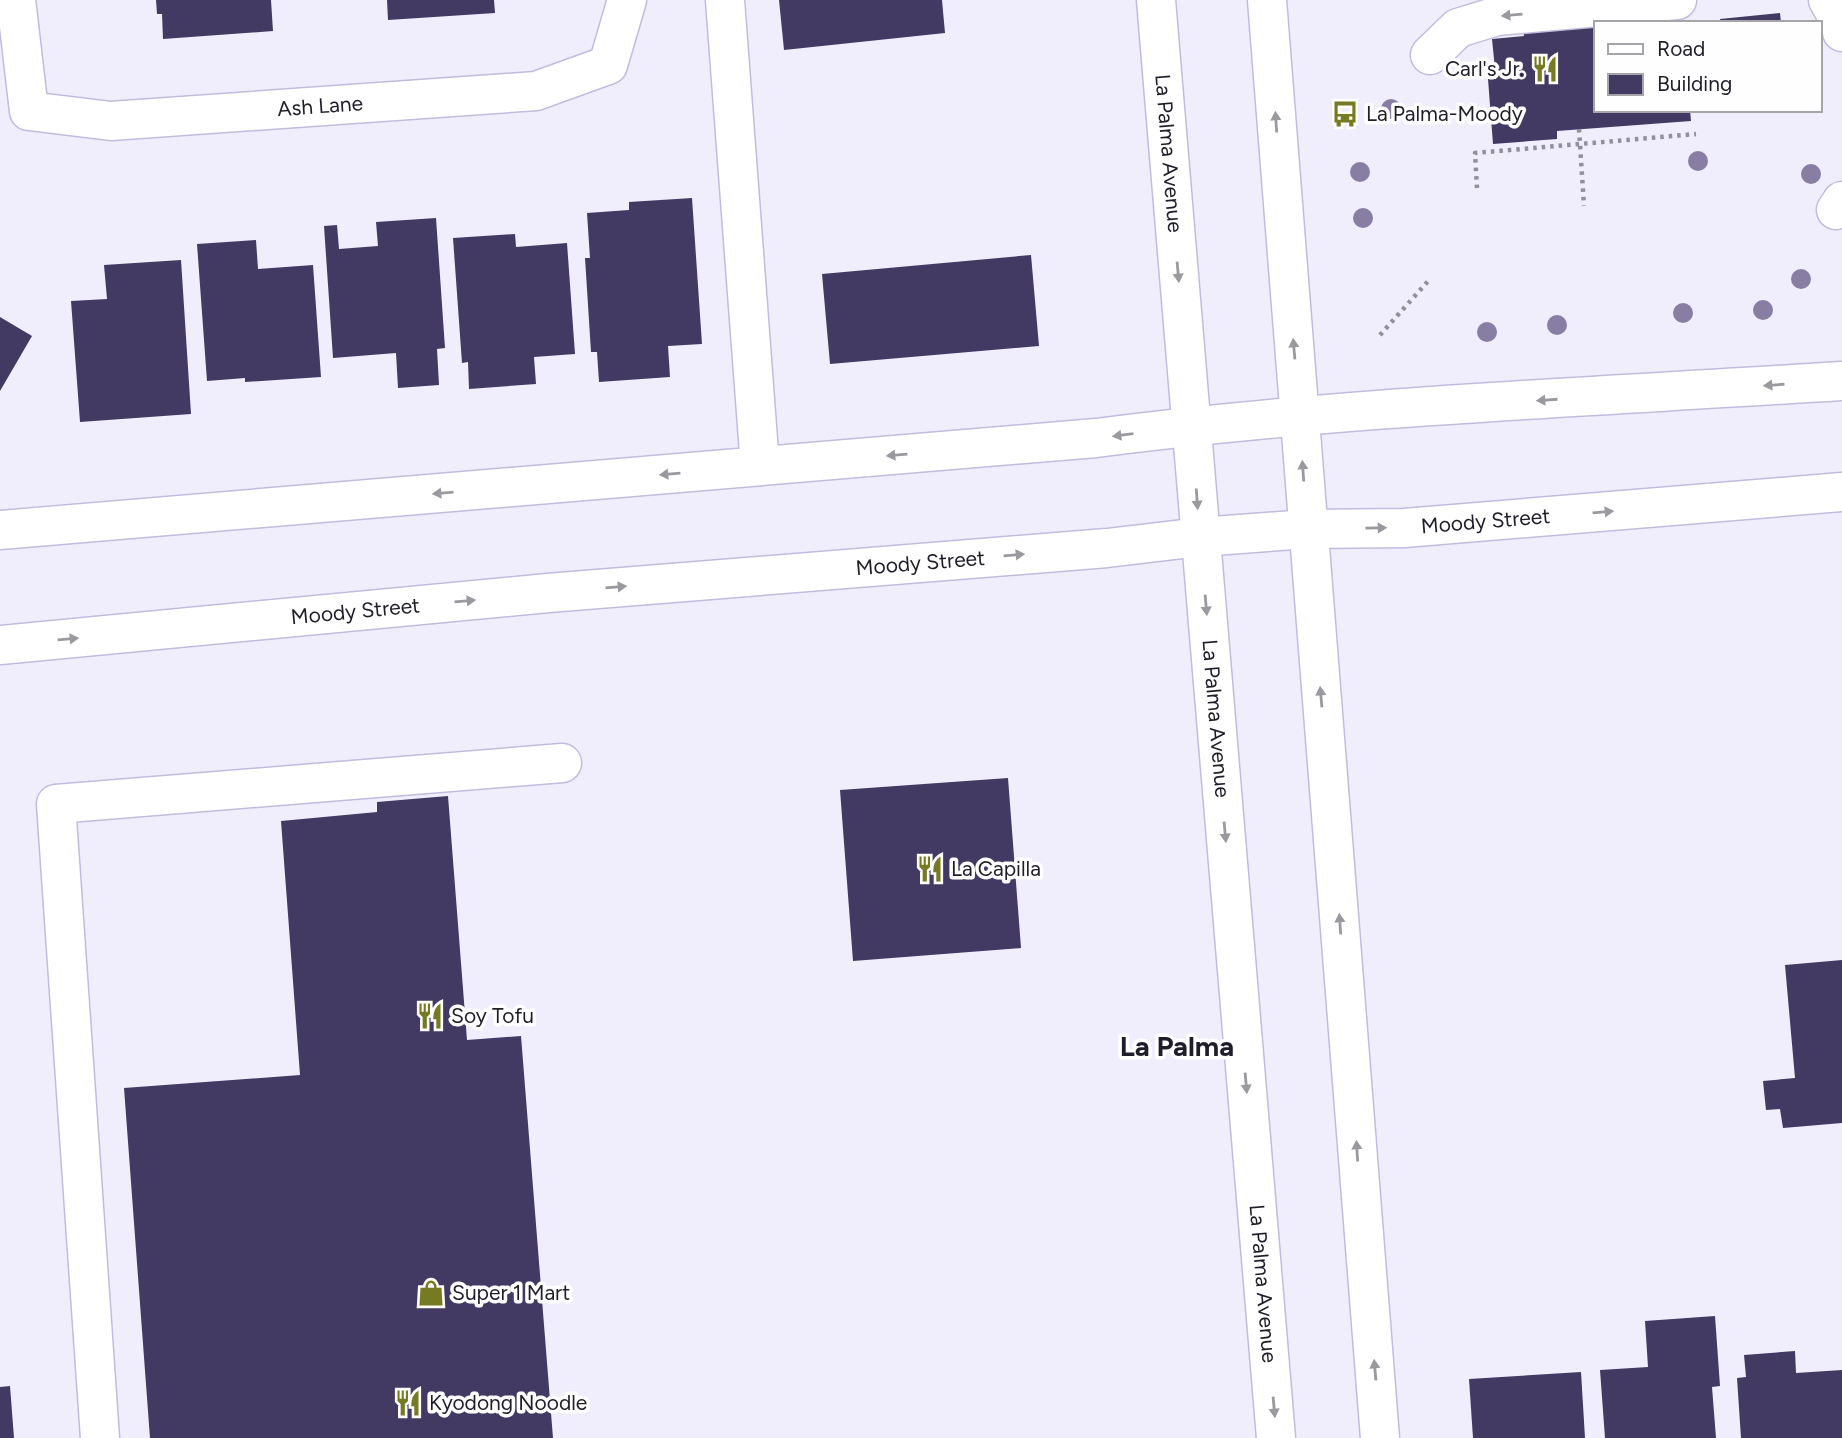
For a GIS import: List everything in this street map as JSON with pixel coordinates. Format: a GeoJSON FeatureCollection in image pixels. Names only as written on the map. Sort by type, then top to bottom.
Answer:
{"type":"FeatureCollection","features":[{"type":"Feature","properties":{"kind":"main road","name":"Ash Lane"},"geometry":{"type":"LineString","coordinates":[[16,0],[29,111],[111,121],[536,91],[608,65],[627,0]]}},
{"type":"Feature","properties":{"kind":"main road"},"geometry":{"type":"LineString","coordinates":[[724,0],[760,466]]}},
{"type":"Feature","properties":{"kind":"main road","name":"La Palma Avenue"},"geometry":{"type":"LineString","coordinates":[[1156,0],[1276,1438]]}},
{"type":"Feature","properties":{"kind":"main road"},"geometry":{"type":"LineString","coordinates":[[1267,0],[1380,1438]]}},
{"type":"Feature","properties":{"kind":"main road"},"geometry":{"type":"LineString","coordinates":[[1430,55],[1458,29],[1497,16],[1677,0]]}},
{"type":"Feature","properties":{"kind":"main road"},"geometry":{"type":"LineString","coordinates":[[1828,0],[1841,23],[1842,32]]}},
{"type":"Feature","properties":{"kind":"main road"},"geometry":{"type":"LineString","coordinates":[[0,530],[1096,438],[1191,426],[1300,417],[1842,381]]}},
{"type":"Feature","properties":{"kind":"main road","name":"Moody Street"},"geometry":{"type":"LineString","coordinates":[[0,645],[548,593],[1107,548],[1200,537],[1308,529],[1404,528],[1842,492]]}},
{"type":"Feature","properties":{"kind":"main road"},"geometry":{"type":"LineString","coordinates":[[100,1438],[56,804],[562,764]]}},
{"type":"Feature","properties":{"kind":"path"},"geometry":{"type":"LineString","coordinates":[[1579,129],[1584,206]]}},
{"type":"Feature","properties":{"kind":"path"},"geometry":{"type":"LineString","coordinates":[[1478,188],[1475,153],[1696,134]]}},
{"type":"Feature","properties":{"kind":"path"},"geometry":{"type":"LineString","coordinates":[[1380,335],[1430,279]]}},
{"type":"Feature","properties":{"kind":"building"},"geometry":{"type":"Polygon","coordinates":[[[156,0],[271,0],[273,31],[163,39],[162,14],[157,14],[156,0]]]}},
{"type":"Feature","properties":{"kind":"building"},"geometry":{"type":"Polygon","coordinates":[[[387,0],[494,0],[495,13],[388,20],[387,0]]]}},
{"type":"Feature","properties":{"kind":"building"},"geometry":{"type":"Polygon","coordinates":[[[779,0],[942,0],[945,33],[784,50],[779,0]]]}},
{"type":"Feature","properties":{"kind":"building","name":"Carl's Jr."},"geometry":{"type":"Polygon","coordinates":[[[1674,8],[1676,21],[1594,21],[1594,112],[1690,112],[1691,121],[1557,131],[1557,139],[1493,144],[1488,79],[1496,79],[1492,39],[1524,36],[1523,29],[1674,8]]]}},
{"type":"Feature","properties":{"kind":"building"},"geometry":{"type":"Polygon","coordinates":[[[1780,13],[1781,21],[1720,21],[1780,13]]]}},
{"type":"Feature","properties":{"kind":"building"},"geometry":{"type":"Polygon","coordinates":[[[692,198],[702,344],[668,346],[670,377],[599,382],[597,352],[591,352],[585,258],[590,258],[587,213],[629,210],[629,202],[692,198]]]}},
{"type":"Feature","properties":{"kind":"building"},"geometry":{"type":"Polygon","coordinates":[[[436,218],[445,348],[437,349],[439,385],[398,388],[396,353],[333,358],[324,226],[337,225],[339,249],[378,246],[376,222],[436,218]]]}},
{"type":"Feature","properties":{"kind":"building"},"geometry":{"type":"Polygon","coordinates":[[[515,234],[516,247],[567,243],[575,354],[534,357],[536,384],[469,389],[468,362],[462,363],[453,238],[515,234]]]}},
{"type":"Feature","properties":{"kind":"building"},"geometry":{"type":"Polygon","coordinates":[[[256,240],[258,269],[313,265],[321,377],[245,382],[245,378],[207,381],[197,244],[256,240]]]}},
{"type":"Feature","properties":{"kind":"building"},"geometry":{"type":"Polygon","coordinates":[[[1031,255],[1039,346],[830,364],[822,274],[1031,255]]]}},
{"type":"Feature","properties":{"kind":"building"},"geometry":{"type":"Polygon","coordinates":[[[181,260],[191,414],[80,422],[71,301],[107,299],[104,265],[181,260]]]}},
{"type":"Feature","properties":{"kind":"building"},"geometry":{"type":"Polygon","coordinates":[[[0,317],[32,336],[0,391],[0,317]]]}},
{"type":"Feature","properties":{"kind":"building","name":"La Capilla"},"geometry":{"type":"Polygon","coordinates":[[[1008,778],[1021,948],[853,961],[840,790],[1008,778]]]}},
{"type":"Feature","properties":{"kind":"building"},"geometry":{"type":"Polygon","coordinates":[[[448,796],[467,1040],[521,1036],[553,1438],[150,1438],[124,1088],[300,1075],[281,821],[377,812],[377,802],[448,796]]]}},
{"type":"Feature","properties":{"kind":"building"},"geometry":{"type":"Polygon","coordinates":[[[1842,960],[1842,1123],[1783,1128],[1780,1109],[1766,1110],[1763,1081],[1795,1078],[1785,965],[1842,960]]]}},
{"type":"Feature","properties":{"kind":"building"},"geometry":{"type":"Polygon","coordinates":[[[1715,1316],[1720,1386],[1712,1387],[1716,1438],[1605,1438],[1600,1370],[1648,1367],[1645,1321],[1715,1316]]]}},
{"type":"Feature","properties":{"kind":"building"},"geometry":{"type":"Polygon","coordinates":[[[1795,1351],[1796,1373],[1842,1370],[1842,1438],[1741,1438],[1737,1378],[1746,1377],[1744,1355],[1795,1351]]]}},
{"type":"Feature","properties":{"kind":"building"},"geometry":{"type":"Polygon","coordinates":[[[1581,1372],[1585,1438],[1473,1438],[1469,1379],[1581,1372]]]}},
{"type":"Feature","properties":{"kind":"building"},"geometry":{"type":"Polygon","coordinates":[[[10,1386],[14,1438],[0,1438],[0,1387],[10,1386]]]}},
{"type":"Feature","properties":{"kind":"place","name":"Carl's Jr."},"geometry":{"type":"Point","coordinates":[1545,69]}},
{"type":"Feature","properties":{"kind":"place","name":"La Palma-Moody"},"geometry":{"type":"Point","coordinates":[1345,114]}},
{"type":"Feature","properties":{"kind":"place","name":"La Capilla"},"geometry":{"type":"Point","coordinates":[930,869]}},
{"type":"Feature","properties":{"kind":"place","name":"Soy Tofu"},"geometry":{"type":"Point","coordinates":[430,1016]}},
{"type":"Feature","properties":{"kind":"place","name":"Super 1 Mart"},"geometry":{"type":"Point","coordinates":[431,1293]}},
{"type":"Feature","properties":{"kind":"place","name":"Kyodong Noodle"},"geometry":{"type":"Point","coordinates":[408,1403]}},
{"type":"Feature","properties":{"kind":"district","name":"La Palma"},"geometry":{"type":"Point","coordinates":[1177,1046]}}]}
